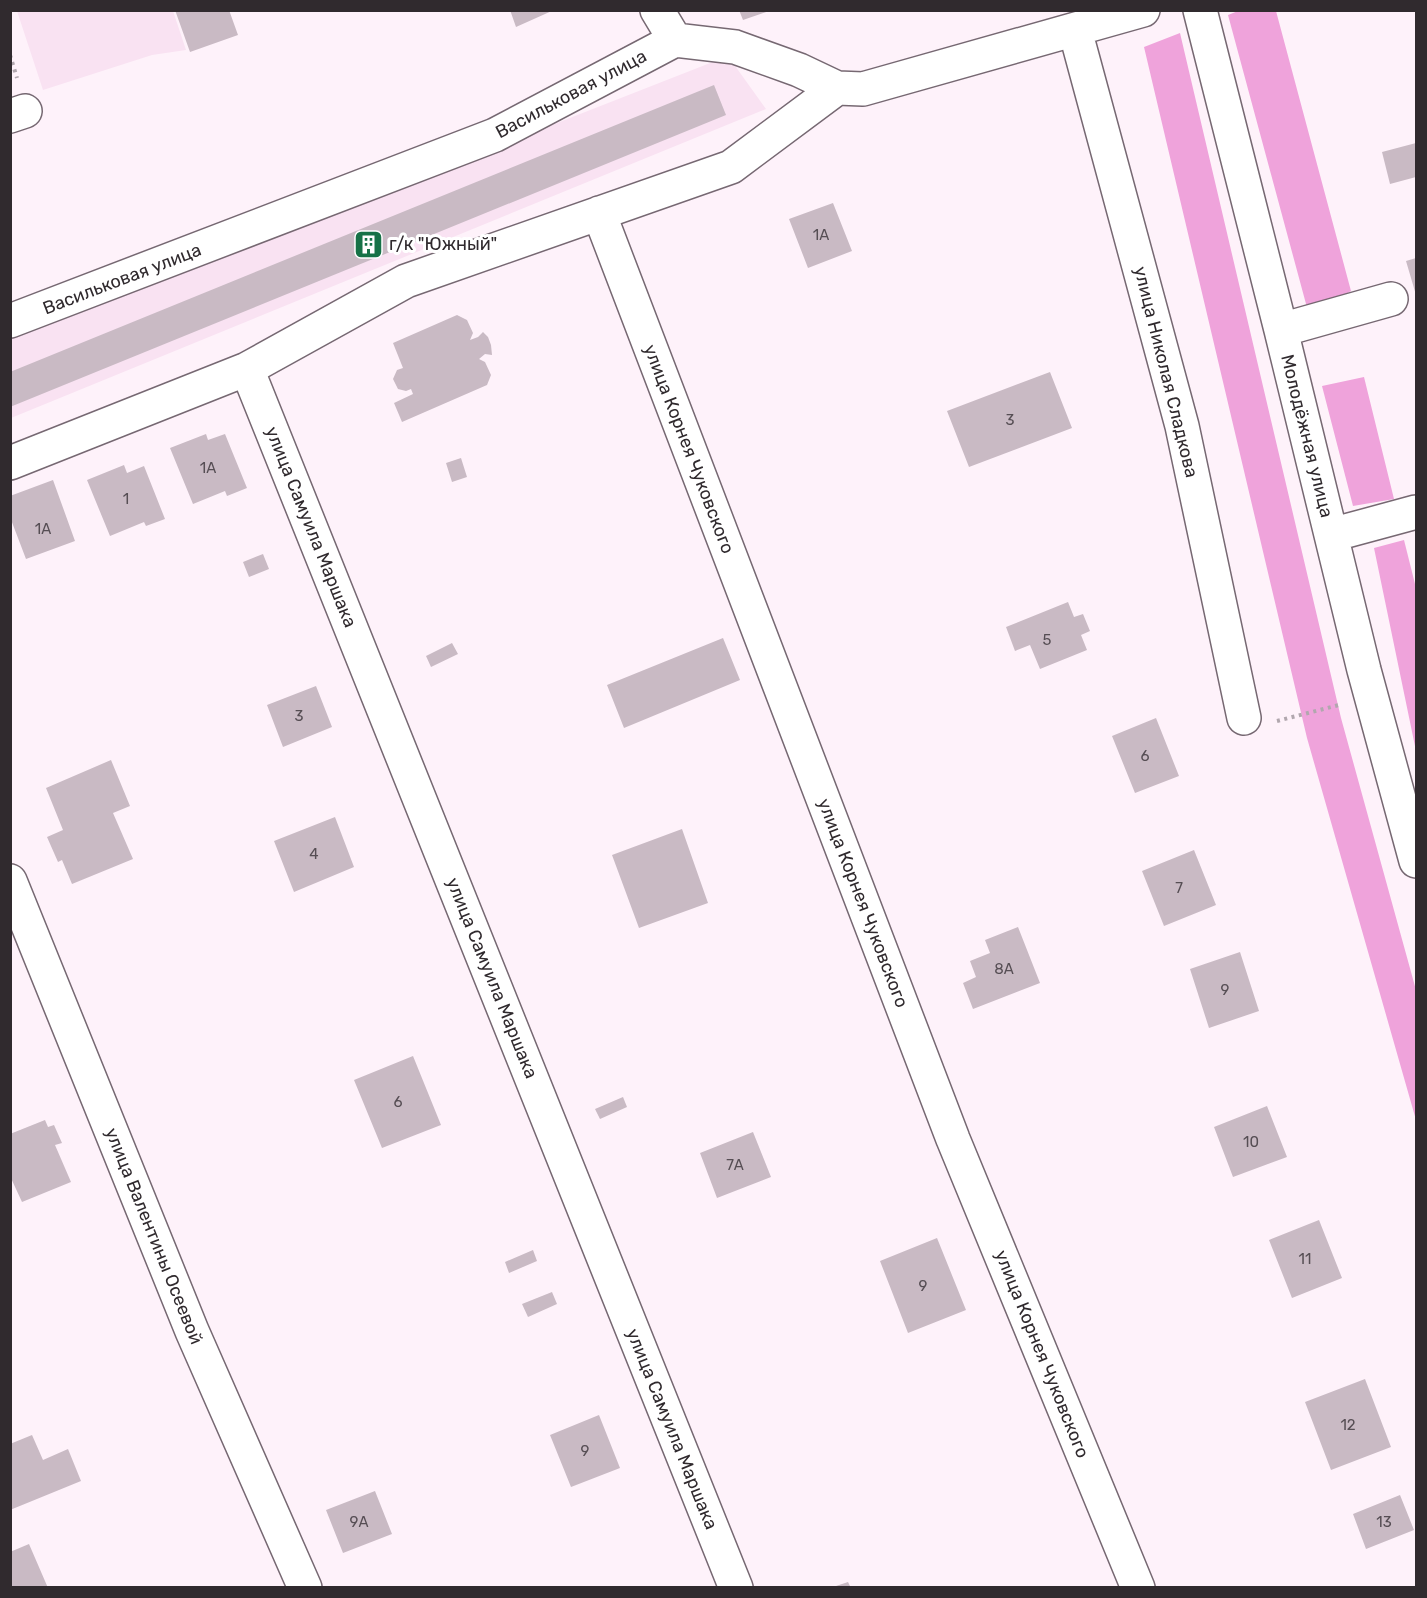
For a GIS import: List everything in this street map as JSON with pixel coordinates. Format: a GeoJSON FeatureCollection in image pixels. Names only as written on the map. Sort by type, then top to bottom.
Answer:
{"type":"FeatureCollection","features":[{"type":"Feature","properties":{"kind":"street"},"geometry":{"type":"LineString","coordinates":[[657,10],[675,40],[735,47],[800,70],[837,88],[863,89],[1143,10]]}},
{"type":"Feature","properties":{"kind":"street","name":"Молодёжная улица"},"geometry":{"type":"LineString","coordinates":[[1200,10],[1330,535],[1416,861]]}},
{"type":"Feature","properties":{"kind":"street","name":"улица Николая Сладкова"},"geometry":{"type":"LineString","coordinates":[[1075,30],[1182,426],[1258,720]]}},
{"type":"Feature","properties":{"kind":"street","name":"Васильковая улица"},"geometry":{"type":"LineString","coordinates":[[10,321],[495,135],[675,40]]}},
{"type":"Feature","properties":{"kind":"street"},"geometry":{"type":"LineString","coordinates":[[10,463],[247,369],[406,281],[731,167],[837,88]]}},
{"type":"Feature","properties":{"kind":"street","name":"улица Корнея Чуковского"},"geometry":{"type":"LineString","coordinates":[[599,213],[953,1139],[1138,1587]]}},
{"type":"Feature","properties":{"kind":"street"},"geometry":{"type":"LineString","coordinates":[[1281,330],[1391,299]]}},
{"type":"Feature","properties":{"kind":"street","name":"улица Самуила Маршака"},"geometry":{"type":"LineString","coordinates":[[247,369],[736,1587]]}},
{"type":"Feature","properties":{"kind":"street"},"geometry":{"type":"LineString","coordinates":[[1330,535],[1416,512]]}},
{"type":"Feature","properties":{"kind":"street","name":"улица Валентины Осеевой"},"geometry":{"type":"LineString","coordinates":[[10,881],[192,1331],[305,1587]]}},
{"type":"Feature","properties":{"kind":"path"},"geometry":{"type":"LineString","coordinates":[[1258,720],[1372,696]]}},
{"type":"Feature","properties":{"kind":"shaded area"},"geometry":{"type":"Polygon","coordinates":[[[17,11],[173,11],[186,50],[152,55],[43,90],[17,11]]]}},
{"type":"Feature","properties":{"kind":"shaded area"},"geometry":{"type":"Polygon","coordinates":[[[1238,11],[1276,11],[1351,291],[1309,315],[1228,15],[1238,11]]]}},
{"type":"Feature","properties":{"kind":"shaded area"},"geometry":{"type":"Polygon","coordinates":[[[1180,33],[1341,718],[1416,990],[1416,1120],[1307,738],[1144,47],[1180,33]]]}},
{"type":"Feature","properties":{"kind":"shaded area"},"geometry":{"type":"Polygon","coordinates":[[[728,56],[766,109],[11,418],[11,337],[728,56]]]}},
{"type":"Feature","properties":{"kind":"shaded area"},"geometry":{"type":"Polygon","coordinates":[[[1364,377],[1394,499],[1353,506],[1322,386],[1364,377]]]}},
{"type":"Feature","properties":{"kind":"shaded area"},"geometry":{"type":"Polygon","coordinates":[[[1404,540],[1416,588],[1416,751],[1374,548],[1404,540]]]}},
{"type":"Feature","properties":{"kind":"building"},"geometry":{"type":"Polygon","coordinates":[[[175,10],[229,10],[238,35],[190,52],[175,10]]]}},
{"type":"Feature","properties":{"kind":"building"},"geometry":{"type":"Polygon","coordinates":[[[510,10],[554,10],[516,27],[510,10]]]}},
{"type":"Feature","properties":{"kind":"building"},"geometry":{"type":"Polygon","coordinates":[[[739,10],[769,10],[769,11],[743,20],[739,10]]]}},
{"type":"Feature","properties":{"kind":"building","name":"г/к \"Южный\""},"geometry":{"type":"Polygon","coordinates":[[[714,85],[726,115],[10,407],[10,372],[714,85]]]}},
{"type":"Feature","properties":{"kind":"building"},"geometry":{"type":"Polygon","coordinates":[[[1416,143],[1416,177],[1390,184],[1382,152],[1416,143]]]}},
{"type":"Feature","properties":{"kind":"building"},"geometry":{"type":"Polygon","coordinates":[[[833,203],[852,251],[808,268],[789,219],[833,203]]]}},
{"type":"Feature","properties":{"kind":"building"},"geometry":{"type":"Polygon","coordinates":[[[1416,258],[1416,295],[1406,261],[1416,258]]]}},
{"type":"Feature","properties":{"kind":"building"},"geometry":{"type":"Polygon","coordinates":[[[457,315],[467,320],[473,333],[470,340],[483,332],[488,337],[492,355],[485,354],[479,359],[485,362],[491,375],[487,385],[402,422],[394,403],[413,394],[411,389],[406,391],[398,389],[393,379],[397,370],[403,368],[393,343],[457,315]]]}},
{"type":"Feature","properties":{"kind":"building"},"geometry":{"type":"Polygon","coordinates":[[[1050,372],[1072,428],[969,467],[947,411],[1050,372]]]}},
{"type":"Feature","properties":{"kind":"building"},"geometry":{"type":"Polygon","coordinates":[[[206,434],[208,440],[225,434],[247,488],[227,496],[225,491],[193,504],[170,448],[206,434]]]}},
{"type":"Feature","properties":{"kind":"building"},"geometry":{"type":"Polygon","coordinates":[[[461,458],[467,477],[452,482],[446,463],[461,458]]]}},
{"type":"Feature","properties":{"kind":"building"},"geometry":{"type":"Polygon","coordinates":[[[124,465],[127,473],[144,466],[165,519],[146,526],[144,522],[110,536],[87,480],[124,465]]]}},
{"type":"Feature","properties":{"kind":"building"},"geometry":{"type":"Polygon","coordinates":[[[53,480],[75,541],[26,559],[10,517],[10,496],[53,480]]]}},
{"type":"Feature","properties":{"kind":"building"},"geometry":{"type":"Polygon","coordinates":[[[263,554],[269,569],[249,577],[243,562],[263,554]]]}},
{"type":"Feature","properties":{"kind":"building"},"geometry":{"type":"Polygon","coordinates":[[[1068,602],[1074,617],[1083,614],[1090,631],[1081,635],[1087,650],[1040,669],[1030,645],[1015,651],[1006,627],[1068,602]]]}},
{"type":"Feature","properties":{"kind":"building"},"geometry":{"type":"Polygon","coordinates":[[[723,638],[740,680],[624,728],[607,685],[723,638]]]}},
{"type":"Feature","properties":{"kind":"building"},"geometry":{"type":"Polygon","coordinates":[[[452,643],[458,654],[431,667],[426,656],[452,643]]]}},
{"type":"Feature","properties":{"kind":"building"},"geometry":{"type":"Polygon","coordinates":[[[316,686],[332,727],[283,747],[267,705],[316,686]]]}},
{"type":"Feature","properties":{"kind":"building"},"geometry":{"type":"Polygon","coordinates":[[[1156,718],[1179,776],[1135,793],[1112,736],[1156,718]]]}},
{"type":"Feature","properties":{"kind":"building"},"geometry":{"type":"Polygon","coordinates":[[[111,760],[130,806],[113,813],[133,859],[72,884],[62,860],[58,862],[47,837],[63,830],[46,788],[111,760]]]}},
{"type":"Feature","properties":{"kind":"building"},"geometry":{"type":"Polygon","coordinates":[[[335,817],[354,867],[294,892],[274,841],[335,817]]]}},
{"type":"Feature","properties":{"kind":"building"},"geometry":{"type":"Polygon","coordinates":[[[682,829],[708,903],[639,928],[612,855],[682,829]]]}},
{"type":"Feature","properties":{"kind":"building"},"geometry":{"type":"Polygon","coordinates":[[[1194,850],[1216,905],[1164,926],[1142,871],[1194,850]]]}},
{"type":"Feature","properties":{"kind":"building"},"geometry":{"type":"Polygon","coordinates":[[[1018,927],[1040,983],[973,1009],[963,983],[976,977],[970,961],[990,953],[985,940],[1018,927]]]}},
{"type":"Feature","properties":{"kind":"building"},"geometry":{"type":"Polygon","coordinates":[[[1240,952],[1259,1011],[1209,1028],[1190,969],[1240,952]]]}},
{"type":"Feature","properties":{"kind":"building"},"geometry":{"type":"Polygon","coordinates":[[[413,1056],[441,1125],[382,1148],[354,1080],[413,1056]]]}},
{"type":"Feature","properties":{"kind":"building"},"geometry":{"type":"Polygon","coordinates":[[[623,1097],[627,1107],[600,1119],[595,1109],[623,1097]]]}},
{"type":"Feature","properties":{"kind":"building"},"geometry":{"type":"Polygon","coordinates":[[[1267,1106],[1287,1157],[1233,1177],[1214,1127],[1267,1106]]]}},
{"type":"Feature","properties":{"kind":"building"},"geometry":{"type":"Polygon","coordinates":[[[45,1120],[48,1127],[54,1125],[62,1143],[55,1145],[71,1182],[22,1202],[10,1176],[10,1134],[45,1120]]]}},
{"type":"Feature","properties":{"kind":"building"},"geometry":{"type":"Polygon","coordinates":[[[753,1132],[771,1177],[717,1198],[700,1153],[753,1132]]]}},
{"type":"Feature","properties":{"kind":"building"},"geometry":{"type":"Polygon","coordinates":[[[1319,1220],[1342,1278],[1292,1298],[1269,1240],[1319,1220]]]}},
{"type":"Feature","properties":{"kind":"building"},"geometry":{"type":"Polygon","coordinates":[[[937,1238],[966,1310],[908,1333],[880,1261],[937,1238]]]}},
{"type":"Feature","properties":{"kind":"building"},"geometry":{"type":"Polygon","coordinates":[[[533,1250],[537,1261],[509,1273],[505,1262],[533,1250]]]}},
{"type":"Feature","properties":{"kind":"building"},"geometry":{"type":"Polygon","coordinates":[[[552,1292],[557,1304],[528,1317],[522,1304],[552,1292]]]}},
{"type":"Feature","properties":{"kind":"building"},"geometry":{"type":"Polygon","coordinates":[[[1365,1379],[1391,1447],[1331,1470],[1305,1402],[1365,1379]]]}},
{"type":"Feature","properties":{"kind":"building"},"geometry":{"type":"Polygon","coordinates":[[[599,1415],[620,1468],[571,1487],[550,1435],[599,1415]]]}},
{"type":"Feature","properties":{"kind":"building"},"geometry":{"type":"Polygon","coordinates":[[[32,1435],[43,1460],[68,1449],[81,1481],[10,1510],[10,1444],[32,1435]]]}},
{"type":"Feature","properties":{"kind":"building"},"geometry":{"type":"Polygon","coordinates":[[[375,1491],[392,1534],[343,1553],[326,1510],[375,1491]]]}},
{"type":"Feature","properties":{"kind":"building"},"geometry":{"type":"Polygon","coordinates":[[[1400,1495],[1414,1530],[1366,1549],[1353,1514],[1400,1495]]]}},
{"type":"Feature","properties":{"kind":"building"},"geometry":{"type":"Polygon","coordinates":[[[29,1544],[48,1588],[10,1588],[10,1552],[29,1544]]]}},
{"type":"Feature","properties":{"kind":"building"},"geometry":{"type":"Polygon","coordinates":[[[848,1582],[851,1588],[833,1588],[833,1587],[848,1582]]]}},
{"type":"Feature","properties":{"kind":"place","name":"г/к \"Южный\""},"geometry":{"type":"Point","coordinates":[368,244]}}]}
